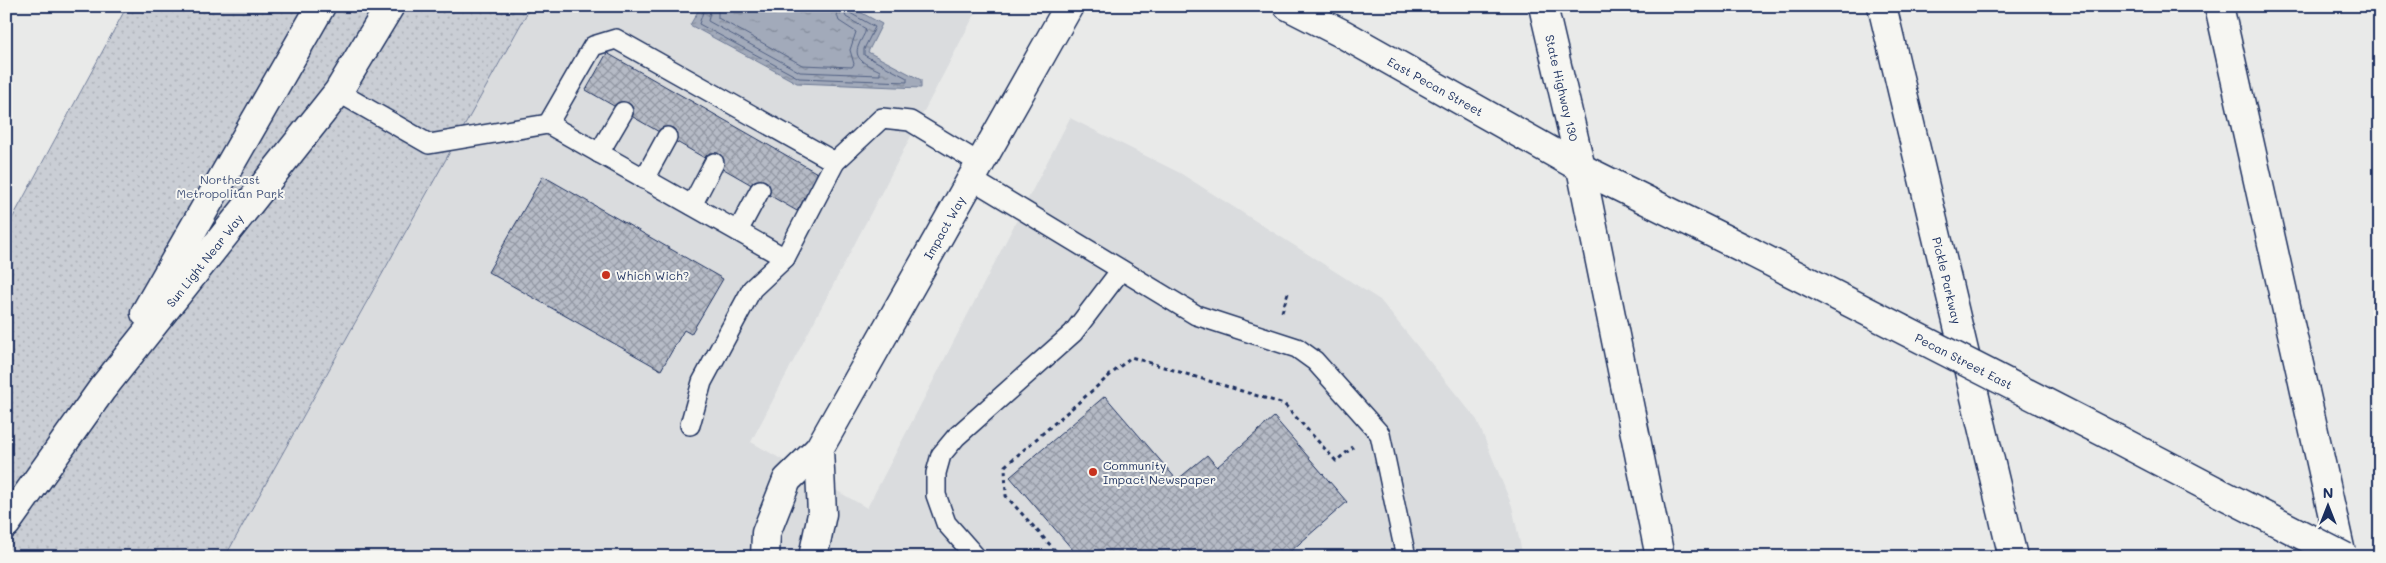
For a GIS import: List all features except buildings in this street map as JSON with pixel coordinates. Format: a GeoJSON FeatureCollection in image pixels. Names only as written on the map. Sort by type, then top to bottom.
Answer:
{"type":"FeatureCollection","features":[{"type":"Feature","properties":{"kind":"main road","name":"Sun Light Near Way"},"geometry":{"type":"LineString","coordinates":[[102,389],[321,6]]}},
{"type":"Feature","properties":{"kind":"main road","name":"Sun Light Near Way"},"geometry":{"type":"LineString","coordinates":[[6,524],[102,389],[338,92],[390,6]]}},
{"type":"Feature","properties":{"kind":"main road","name":"Impact Way"},"geometry":{"type":"LineString","coordinates":[[764,557],[766,534],[787,480],[819,449],[1069,6]]}},
{"type":"Feature","properties":{"kind":"main road","name":"East Pecan Street"},"geometry":{"type":"LineString","coordinates":[[1288,6],[1343,34],[1581,168]]}},
{"type":"Feature","properties":{"kind":"main road","name":"State Highway 130"},"geometry":{"type":"LineString","coordinates":[[1543,6],[1581,168],[1660,557]]}},
{"type":"Feature","properties":{"kind":"main road","name":"Pickle Parkway"},"geometry":{"type":"LineString","coordinates":[[1882,6],[2013,557]]}},
{"type":"Feature","properties":{"kind":"main road"},"geometry":{"type":"LineString","coordinates":[[2219,6],[2344,557]]}},
{"type":"Feature","properties":{"kind":"main road","name":"Pecan Street East"},"geometry":{"type":"LineString","coordinates":[[1581,168],[1751,252],[2344,557]]}},
{"type":"Feature","properties":{"kind":"main road"},"geometry":{"type":"LineString","coordinates":[[813,557],[822,514],[819,449]]}},
{"type":"Feature","properties":{"kind":"lane"},"geometry":{"type":"LineString","coordinates":[[548,124],[592,46],[616,39],[648,67],[785,145],[835,162]]}},
{"type":"Feature","properties":{"kind":"lane"},"geometry":{"type":"LineString","coordinates":[[338,92],[429,144],[548,124],[785,258]]}},
{"type":"Feature","properties":{"kind":"lane"},"geometry":{"type":"LineString","coordinates":[[599,154],[623,112]]}},
{"type":"Feature","properties":{"kind":"lane"},"geometry":{"type":"LineString","coordinates":[[690,425],[702,382],[752,289],[785,258],[835,162],[882,118],[910,121],[977,172],[1121,270],[1196,315],[1297,348],[1315,361],[1380,434],[1406,557]]}},
{"type":"Feature","properties":{"kind":"lane"},"geometry":{"type":"LineString","coordinates":[[644,179],[667,137]]}},
{"type":"Feature","properties":{"kind":"lane"},"geometry":{"type":"LineString","coordinates":[[692,205],[714,163]]}},
{"type":"Feature","properties":{"kind":"lane"},"geometry":{"type":"LineString","coordinates":[[738,231],[760,190]]}},
{"type":"Feature","properties":{"kind":"lane"},"geometry":{"type":"LineString","coordinates":[[976,557],[946,523],[936,495],[936,473],[941,455],[956,437],[1073,333],[1121,270]]}},
{"type":"Feature","properties":{"kind":"path"},"geometry":{"type":"LineString","coordinates":[[1282,313],[1288,293]]}},
{"type":"Feature","properties":{"kind":"path"},"geometry":{"type":"LineString","coordinates":[[1061,557],[1006,496],[1005,466],[1131,357],[1284,404],[1336,461],[1359,442]]}},
{"type":"Feature","properties":{"kind":"shaded area"},"geometry":{"type":"Polygon","coordinates":[[[531,6],[978,8],[751,442],[867,508],[1070,118],[1180,173],[1380,300],[1477,420],[1512,506],[1523,557],[225,557],[531,6]]]}},
{"type":"Feature","properties":{"kind":"green space","name":"Northeast Metropolitan Park"},"geometry":{"type":"Polygon","coordinates":[[[127,6],[531,6],[225,557],[6,557],[6,230],[127,6]]]}},
{"type":"Feature","properties":{"kind":"water"},"geometry":{"type":"Polygon","coordinates":[[[701,6],[849,6],[882,24],[868,52],[921,80],[921,88],[797,83],[690,25],[701,6]]]}},
{"type":"Feature","properties":{"kind":"place","name":"Which Wich?"},"geometry":{"type":"Point","coordinates":[606,275]}},
{"type":"Feature","properties":{"kind":"place","name":"Community Impact Newspaper"},"geometry":{"type":"Point","coordinates":[1093,472]}}]}
